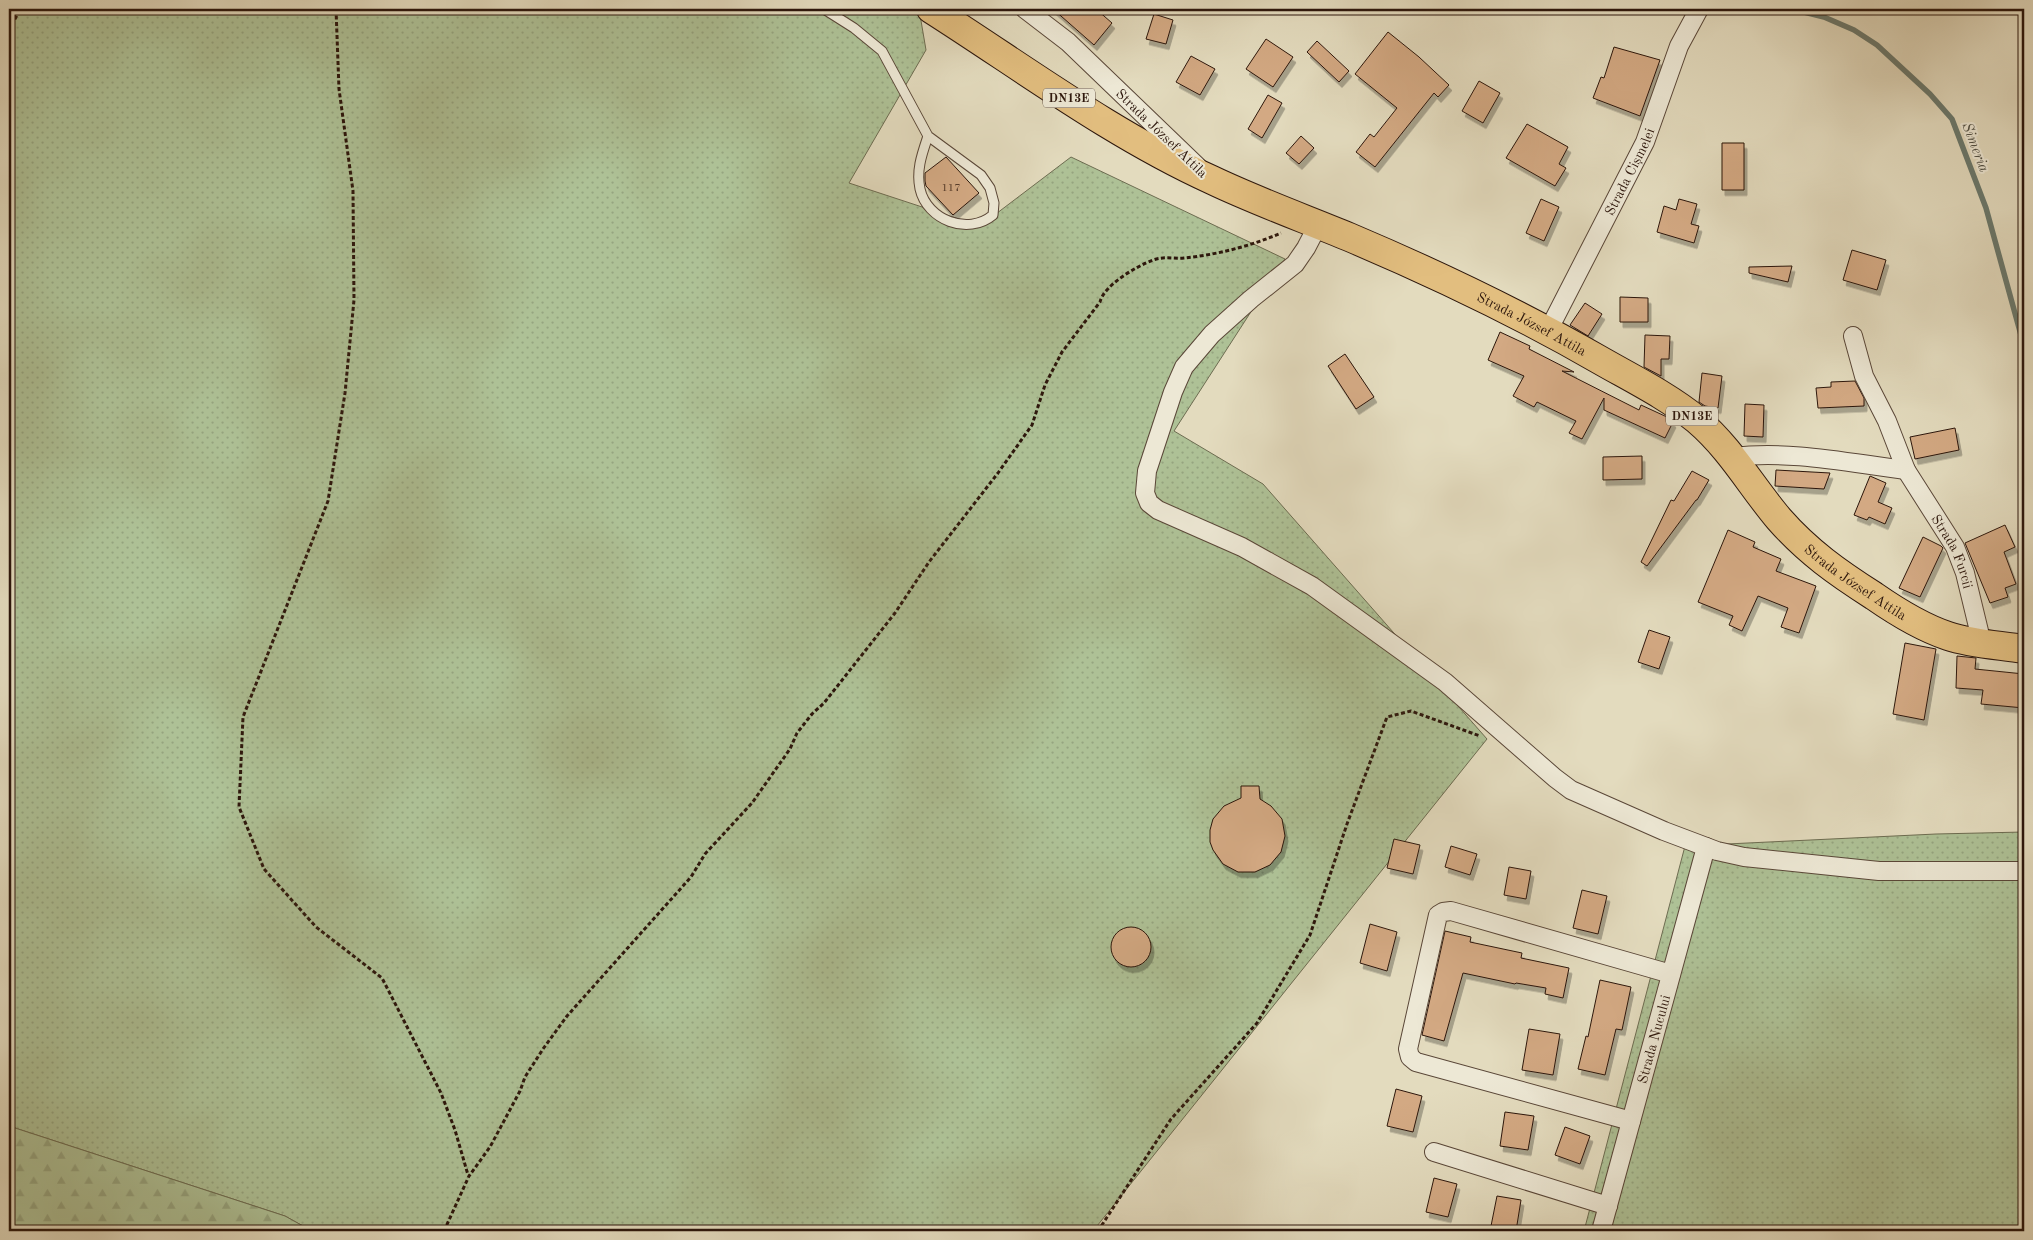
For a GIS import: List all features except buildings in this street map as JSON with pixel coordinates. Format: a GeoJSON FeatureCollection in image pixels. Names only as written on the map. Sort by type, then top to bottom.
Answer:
{"type":"FeatureCollection","features":[{"type":"Feature","properties":{"kind":"main road","name":"DN13E"},"geometry":{"type":"LineString","coordinates":[[930,9],[1127,135],[1211,180]]}},
{"type":"Feature","properties":{"kind":"main road","name":"Strada József Attila"},"geometry":{"type":"LineString","coordinates":[[1211,180],[1444,279],[1548,331],[1683,410],[1714,436],[1733,456],[1777,516],[1819,560],[1888,606],[1922,625],[1950,637],[2024,649]]}},
{"type":"Feature","properties":{"kind":"street","name":"Strada József Attila"},"geometry":{"type":"LineString","coordinates":[[1025,9],[1068,42],[1174,142],[1211,180]]}},
{"type":"Feature","properties":{"kind":"street","name":"Strada Cișmelei"},"geometry":{"type":"LineString","coordinates":[[1548,331],[1645,142],[1679,46],[1699,9]]}},
{"type":"Feature","properties":{"kind":"street"},"geometry":{"type":"LineString","coordinates":[[1318,225],[1295,264],[1218,328],[1184,367],[1173,392],[1147,471],[1145,493],[1149,503],[1158,510],[1242,547],[1312,586],[1445,682],[1571,790],[1706,847],[1744,856],[1879,871],[2024,871]]}},
{"type":"Feature","properties":{"kind":"street","name":"Strada Furcii"},"geometry":{"type":"LineString","coordinates":[[1853,336],[1864,376],[1887,421],[1906,470],[1955,547],[1964,573],[1978,631],[1978,642]]}},
{"type":"Feature","properties":{"kind":"street"},"geometry":{"type":"LineString","coordinates":[[1733,456],[1754,454],[1798,457],[1906,470]]}},
{"type":"Feature","properties":{"kind":"street","name":"Strada Nucului"},"geometry":{"type":"LineString","coordinates":[[1601,1231],[1706,847]]}},
{"type":"Feature","properties":{"kind":"street"},"geometry":{"type":"LineString","coordinates":[[1631,1121],[1416,1062],[1410,1057],[1408,1049],[1438,915],[1443,912],[1452,911],[1671,974]]}},
{"type":"Feature","properties":{"kind":"street"},"geometry":{"type":"LineString","coordinates":[[1434,1152],[1608,1206]]}},
{"type":"Feature","properties":{"kind":"lane"},"geometry":{"type":"LineString","coordinates":[[824,9],[854,28],[882,52],[928,136],[980,175],[990,188],[994,203],[993,215],[984,222],[967,224],[949,223],[930,209],[920,190],[919,164],[928,136]]}},
{"type":"Feature","properties":{"kind":"path"},"geometry":{"type":"LineString","coordinates":[[9,31],[20,9]]}},
{"type":"Feature","properties":{"kind":"path"},"geometry":{"type":"LineString","coordinates":[[336,9],[339,90],[353,191],[354,300],[345,393],[328,501],[243,716],[239,808],[264,869],[316,927],[382,978],[441,1094],[455,1130],[469,1176]]}},
{"type":"Feature","properties":{"kind":"path"},"geometry":{"type":"LineString","coordinates":[[444,1231],[469,1176],[490,1147],[520,1091],[525,1077],[567,1016],[691,877],[711,847],[752,803],[790,750],[797,733],[812,714],[824,703],[885,626],[929,562],[998,473],[1032,425],[1045,385],[1062,352],[1100,302],[1102,295],[1126,274],[1164,257],[1182,258],[1210,254],[1270,238],[1304,226],[1318,225]]}},
{"type":"Feature","properties":{"kind":"path"},"geometry":{"type":"LineString","coordinates":[[1098,1231],[1171,1119],[1257,1023],[1310,935],[1346,824],[1387,717],[1411,711],[1487,739]]}},
{"type":"Feature","properties":{"kind":"green space"},"geometry":{"type":"Polygon","coordinates":[[[9,9],[919,9],[926,50],[849,183],[980,226],[1071,157],[1285,259],[1174,431],[1263,484],[1487,739],[1093,1231],[312,1231],[285,1216],[9,1126],[9,9]]]}},
{"type":"Feature","properties":{"kind":"green space"},"geometry":{"type":"Polygon","coordinates":[[[2024,832],[2024,1231],[1584,1231],[1685,846],[1936,834],[2024,832]]]}},
{"type":"Feature","properties":{"kind":"green space"},"geometry":{"type":"Polygon","coordinates":[[[9,1126],[285,1216],[312,1231],[9,1231],[9,1126]]]}},
{"type":"Feature","properties":{"kind":"waterway","name":"Simeria"},"geometry":{"type":"LineString","coordinates":[[1792,9],[1824,17],[1854,30],[1877,45],[1930,94],[1952,119],[1986,208],[2024,346]]}}]}
